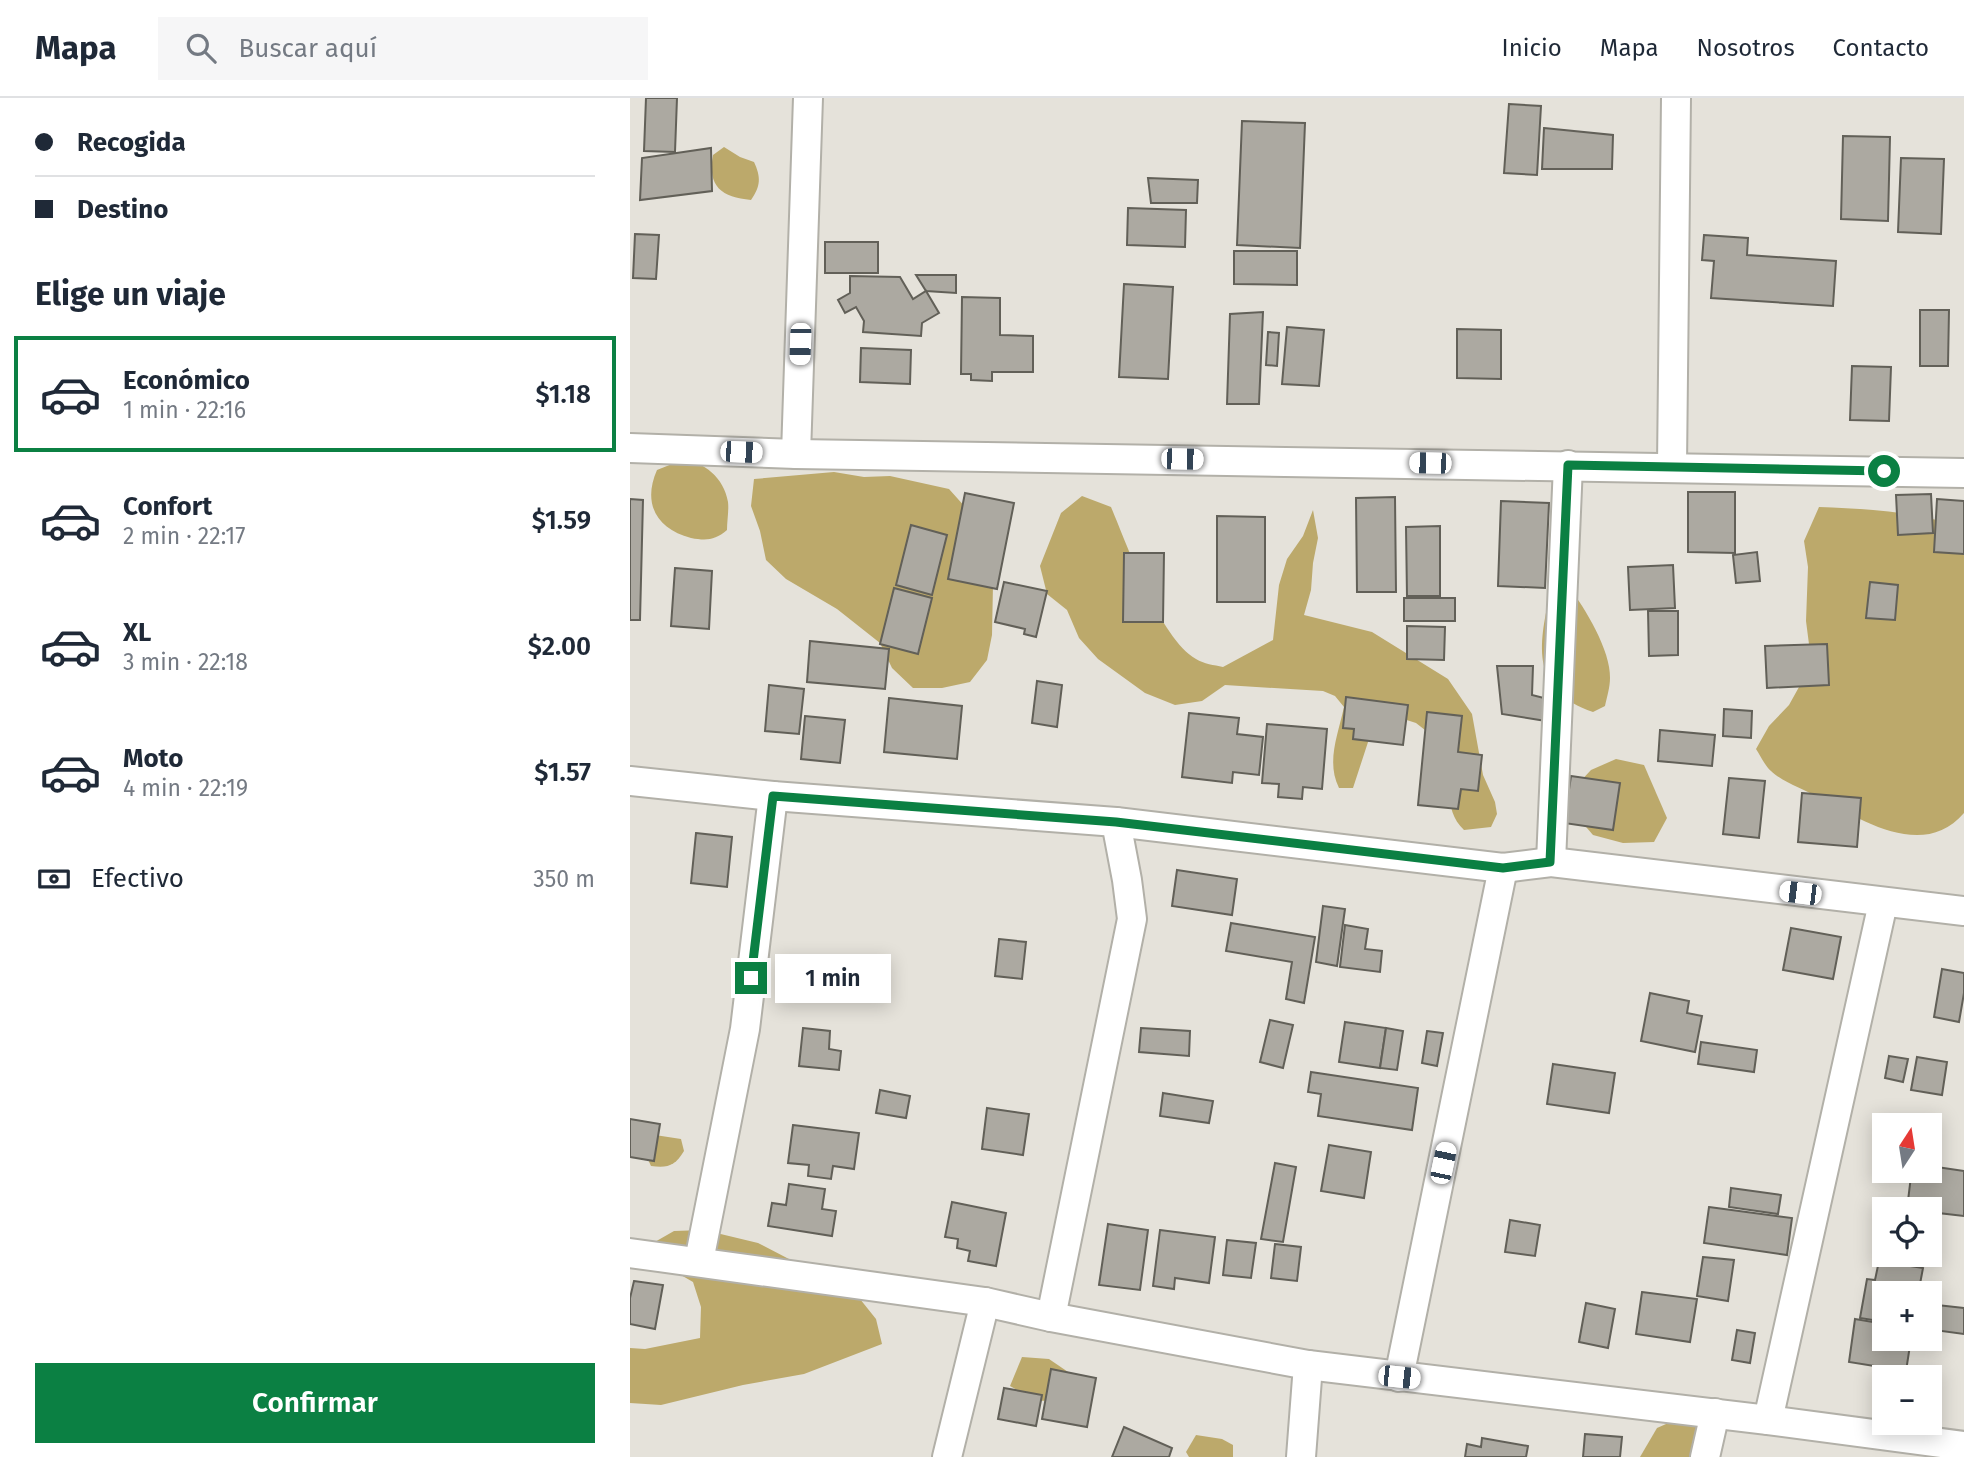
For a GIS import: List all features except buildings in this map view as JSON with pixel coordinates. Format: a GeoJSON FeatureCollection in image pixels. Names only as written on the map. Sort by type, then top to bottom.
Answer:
{"type":"FeatureCollection","features":[{"type":"Feature","properties":{"kind":"street"},"geometry":{"type":"LineString","coordinates":[[796,454],[808,98]]}},
{"type":"Feature","properties":{"kind":"street"},"geometry":{"type":"LineString","coordinates":[[1661,98],[1676,98],[1672,466]]}},
{"type":"Feature","properties":{"kind":"street"},"geometry":{"type":"LineString","coordinates":[[630,448],[796,454],[1672,466],[1964,473]]}},
{"type":"Feature","properties":{"kind":"street"},"geometry":{"type":"LineString","coordinates":[[1550,862],[1568,465]]}},
{"type":"Feature","properties":{"kind":"street"},"geometry":{"type":"LineString","coordinates":[[630,781],[773,796],[1116,822],[1503,868],[1550,862],[1964,911]]}},
{"type":"Feature","properties":{"kind":"street"},"geometry":{"type":"LineString","coordinates":[[699,1261],[745,1030],[773,796]]}},
{"type":"Feature","properties":{"kind":"street"},"geometry":{"type":"LineString","coordinates":[[1051,1317],[1132,919],[1128,880],[1116,822]]}},
{"type":"Feature","properties":{"kind":"street"},"geometry":{"type":"LineString","coordinates":[[1399,1377],[1503,868]]}},
{"type":"Feature","properties":{"kind":"street"},"geometry":{"type":"LineString","coordinates":[[1769,1420],[1883,903]]}},
{"type":"Feature","properties":{"kind":"street"},"geometry":{"type":"LineString","coordinates":[[630,1253],[985,1302],[1308,1365],[1715,1413],[1964,1446]]}},
{"type":"Feature","properties":{"kind":"street"},"geometry":{"type":"LineString","coordinates":[[947,1457],[985,1302]]}},
{"type":"Feature","properties":{"kind":"street"},"geometry":{"type":"LineString","coordinates":[[1301,1457],[1308,1365]]}},
{"type":"Feature","properties":{"kind":"street"},"geometry":{"type":"LineString","coordinates":[[1705,1457],[1715,1413]]}},
{"type":"Feature","properties":{"kind":"shaded area"},"geometry":{"type":"Polygon","coordinates":[[[724,147],[754,162],[759,181],[751,200],[725,193],[715,183],[712,175],[713,155],[724,147]]]}},
{"type":"Feature","properties":{"kind":"shaded area"},"geometry":{"type":"Polygon","coordinates":[[[682,460],[698,464],[712,472],[726,493],[727,530],[715,538],[697,539],[679,534],[661,521],[652,504],[651,494],[657,470],[682,460]]]}},
{"type":"Feature","properties":{"kind":"shaded area"},"geometry":{"type":"Polygon","coordinates":[[[834,472],[864,477],[890,476],[949,489],[984,528],[993,584],[992,635],[987,660],[970,682],[942,688],[913,688],[892,668],[880,643],[837,609],[786,579],[766,560],[751,506],[754,479],[834,472]]]}},
{"type":"Feature","properties":{"kind":"shaded area"},"geometry":{"type":"Polygon","coordinates":[[[1082,496],[1111,507],[1146,590],[1170,632],[1183,648],[1199,661],[1223,667],[1273,640],[1279,585],[1287,559],[1303,536],[1313,510],[1318,538],[1311,590],[1304,615],[1372,632],[1448,679],[1472,714],[1483,775],[1495,802],[1497,814],[1491,827],[1464,830],[1457,822],[1450,804],[1453,752],[1416,723],[1388,714],[1370,736],[1353,788],[1339,788],[1333,758],[1344,707],[1335,696],[1323,691],[1225,685],[1202,701],[1175,705],[1145,693],[1098,659],[1079,638],[1067,610],[1047,594],[1040,566],[1061,513],[1082,496]]]}},
{"type":"Feature","properties":{"kind":"shaded area"},"geometry":{"type":"Polygon","coordinates":[[[1819,507],[1911,515],[1964,529],[1964,813],[1948,827],[1930,834],[1911,835],[1891,831],[1853,816],[1775,775],[1756,749],[1769,726],[1789,705],[1804,678],[1810,652],[1806,621],[1808,567],[1804,541],[1819,507]]]}},
{"type":"Feature","properties":{"kind":"shaded area"},"geometry":{"type":"Polygon","coordinates":[[[1569,587],[1596,630],[1609,667],[1610,678],[1605,706],[1593,712],[1573,703],[1558,692],[1544,665],[1543,632],[1550,594],[1569,587]]]}},
{"type":"Feature","properties":{"kind":"shaded area"},"geometry":{"type":"Polygon","coordinates":[[[1616,759],[1644,765],[1667,818],[1654,842],[1623,843],[1593,835],[1574,813],[1575,787],[1591,770],[1616,759]]]}},
{"type":"Feature","properties":{"kind":"shaded area"},"geometry":{"type":"Polygon","coordinates":[[[655,1135],[681,1139],[684,1151],[674,1163],[662,1167],[651,1166],[645,1153],[655,1135]]]}},
{"type":"Feature","properties":{"kind":"shaded area"},"geometry":{"type":"Polygon","coordinates":[[[704,1230],[758,1243],[839,1285],[860,1299],[876,1319],[882,1344],[804,1374],[743,1385],[661,1405],[630,1403],[630,1348],[645,1349],[700,1338],[701,1307],[693,1282],[667,1267],[653,1243],[674,1231],[704,1230]]]}},
{"type":"Feature","properties":{"kind":"shaded area"},"geometry":{"type":"Polygon","coordinates":[[[1022,1357],[1049,1359],[1071,1374],[1067,1400],[1036,1401],[1010,1386],[1022,1357]]]}},
{"type":"Feature","properties":{"kind":"shaded area"},"geometry":{"type":"Polygon","coordinates":[[[1682,1417],[1695,1419],[1711,1457],[1640,1457],[1657,1428],[1682,1417]]]}},
{"type":"Feature","properties":{"kind":"shaded area"},"geometry":{"type":"Polygon","coordinates":[[[1196,1435],[1222,1439],[1233,1445],[1233,1457],[1189,1457],[1186,1452],[1196,1435]]]}},
{"type":"Feature","properties":{"kind":"route"},"geometry":{"type":"LineString","coordinates":[[751,978],[773,796],[1116,822],[1503,868],[1550,862],[1568,465],[1884,471]]}}]}
